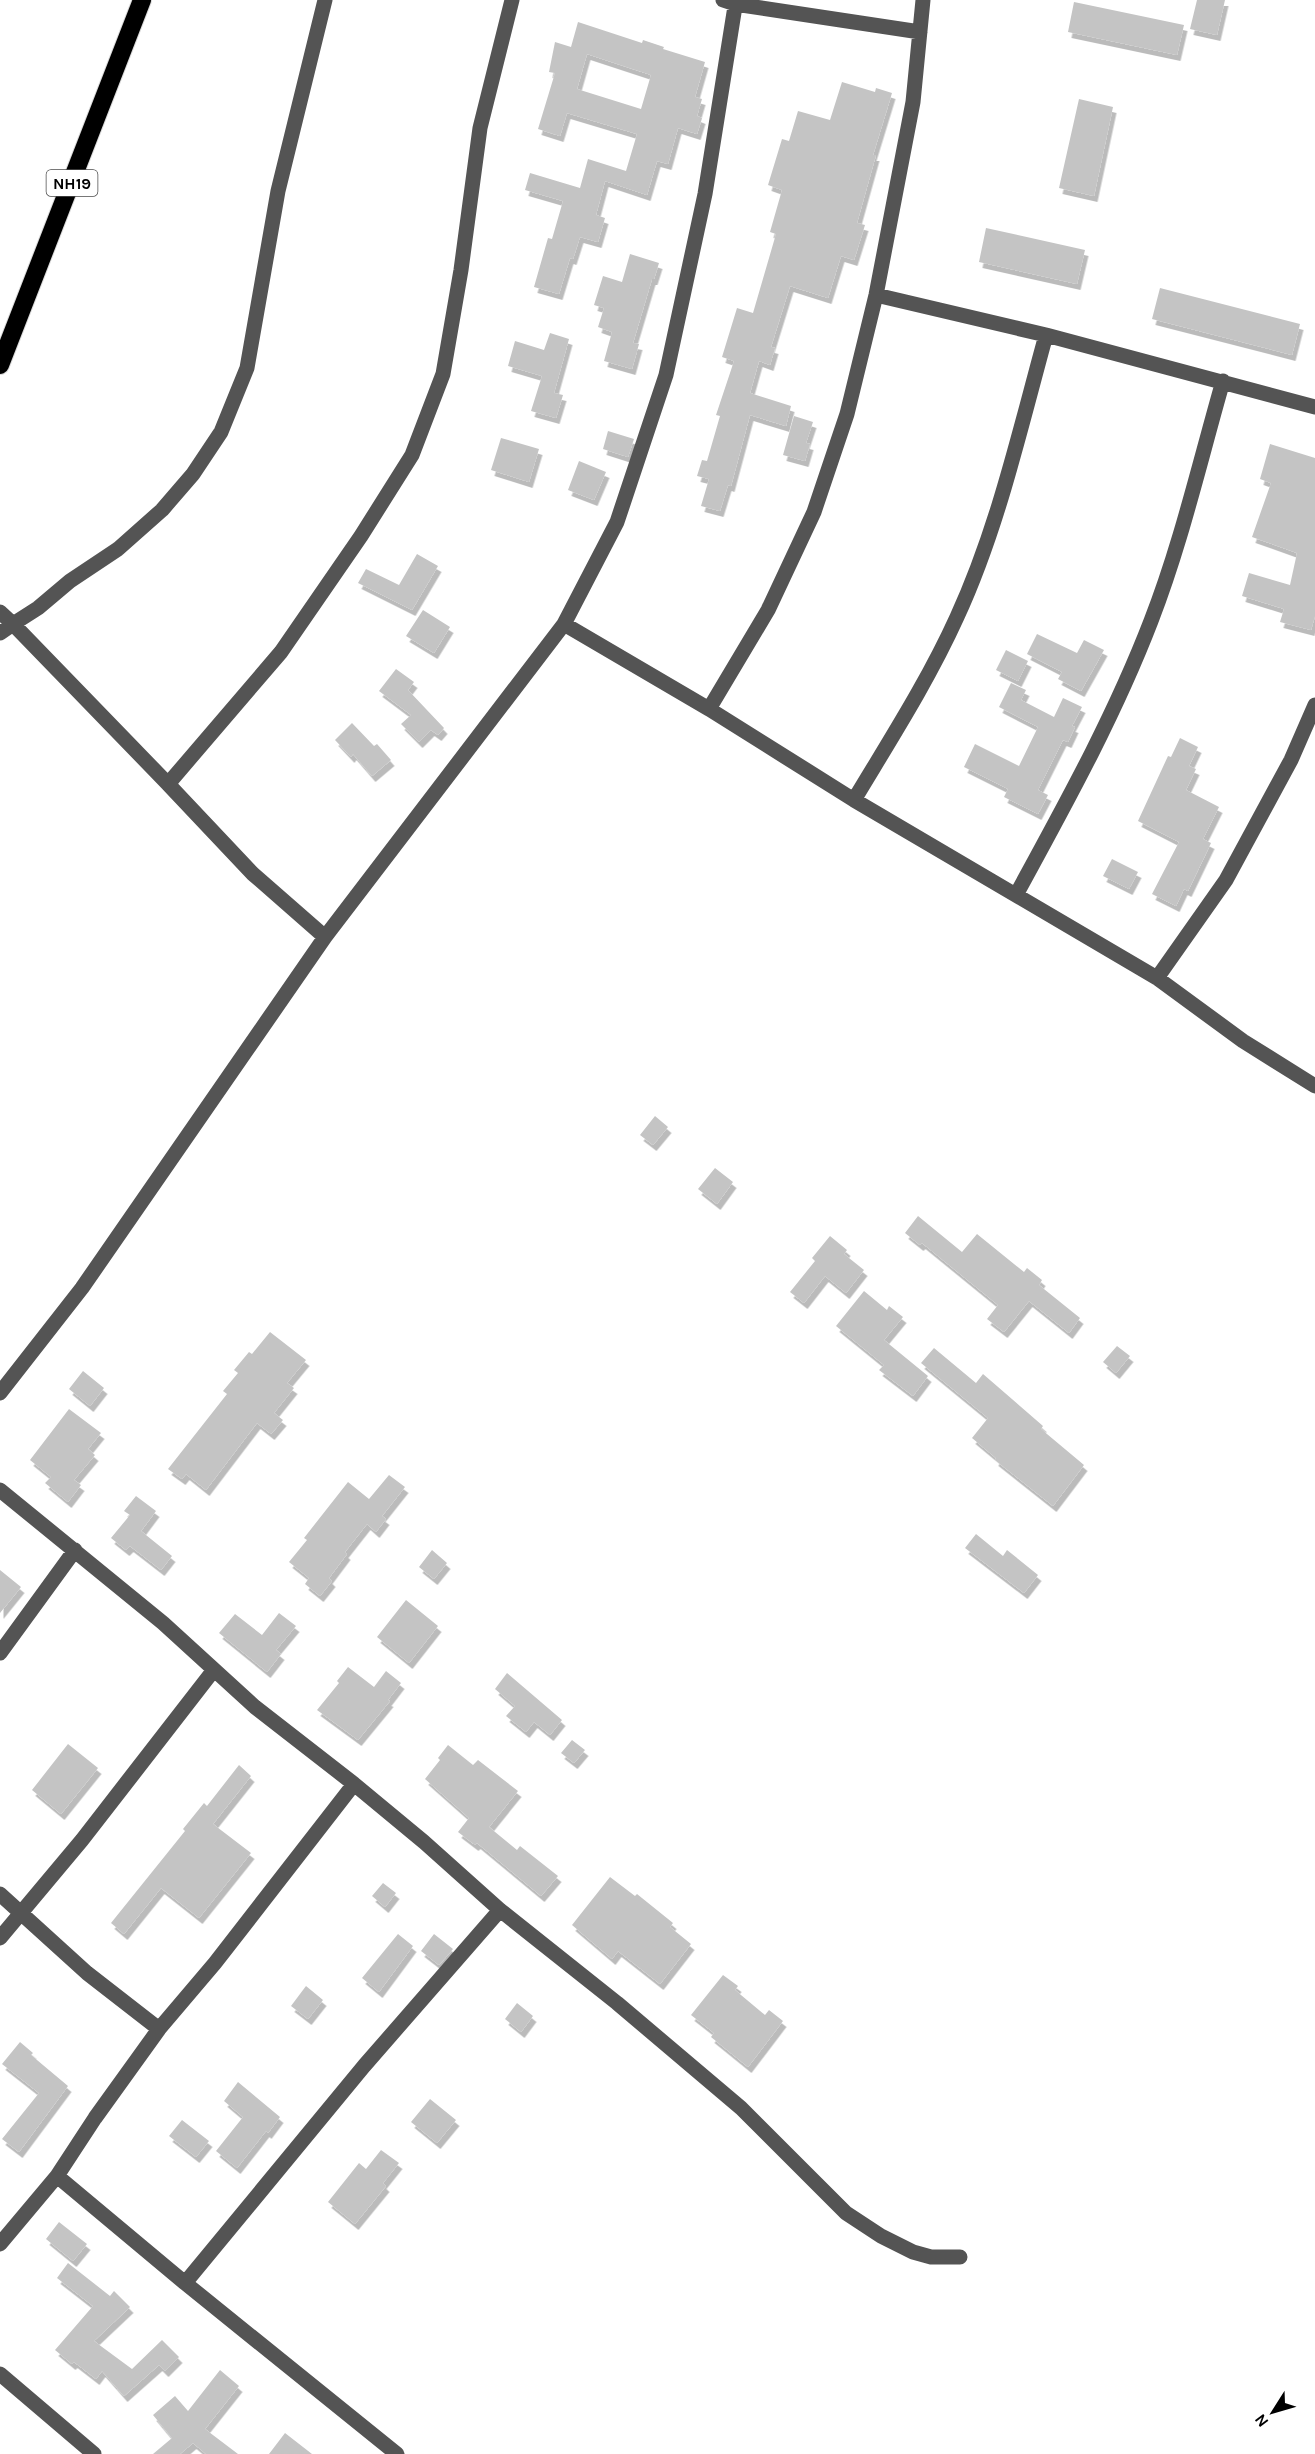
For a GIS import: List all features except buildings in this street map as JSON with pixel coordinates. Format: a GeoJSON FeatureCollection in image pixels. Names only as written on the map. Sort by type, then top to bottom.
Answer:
{"type":"FeatureCollection","features":[{"type":"Feature","properties":{"kind":"highway","name":"NH19"},"geometry":{"type":"LineString","coordinates":[[0,365],[142,0]]}},
{"type":"Feature","properties":{"kind":"street"},"geometry":{"type":"LineString","coordinates":[[6,629],[38,608],[70,581],[118,549],[162,510],[193,474],[221,432],[247,368],[278,191],[325,0]]}},
{"type":"Feature","properties":{"kind":"street"},"geometry":{"type":"LineString","coordinates":[[168,784],[281,652],[361,536],[412,455],[443,374],[461,270],[480,128],[512,0]]}},
{"type":"Feature","properties":{"kind":"street"},"geometry":{"type":"LineString","coordinates":[[710,709],[768,610],[814,512],[847,414],[876,295],[913,102],[922,0]]}},
{"type":"Feature","properties":{"kind":"street"},"geometry":{"type":"LineString","coordinates":[[0,1393],[82,1288],[325,937],[564,624],[617,522],[666,375],[705,194],[731,1],[920,32]]}},
{"type":"Feature","properties":{"kind":"street"},"geometry":{"type":"LineString","coordinates":[[876,295],[1046,335],[1315,407]]}},
{"type":"Feature","properties":{"kind":"street"},"geometry":{"type":"LineString","coordinates":[[854,800],[917,697],[958,616],[992,527],[1046,335]]}},
{"type":"Feature","properties":{"kind":"street"},"geometry":{"type":"LineString","coordinates":[[1016,895],[1079,782],[1117,703],[1152,620],[1184,521],[1223,381]]}},
{"type":"Feature","properties":{"kind":"street"},"geometry":{"type":"LineString","coordinates":[[0,612],[6,629],[168,784],[253,874],[325,937]]}},
{"type":"Feature","properties":{"kind":"street"},"geometry":{"type":"LineString","coordinates":[[564,624],[710,709],[854,800],[1157,978],[1243,1041],[1315,1086]]}},
{"type":"Feature","properties":{"kind":"street"},"geometry":{"type":"LineString","coordinates":[[1157,978],[1226,880],[1291,760],[1315,705]]}},
{"type":"Feature","properties":{"kind":"street"},"geometry":{"type":"LineString","coordinates":[[0,1490],[163,1623],[213,1671],[271,1720],[354,1784],[464,1876],[500,1910],[741,2108],[846,2213],[881,2236],[913,2252],[931,2257],[960,2257]]}},
{"type":"Feature","properties":{"kind":"street"},"geometry":{"type":"LineString","coordinates":[[0,1653],[75,1550]]}},
{"type":"Feature","properties":{"kind":"street"},"geometry":{"type":"LineString","coordinates":[[0,1938],[82,1840],[213,1671]]}},
{"type":"Feature","properties":{"kind":"street"},"geometry":{"type":"LineString","coordinates":[[0,2244],[57,2176],[94,2118],[159,2029],[216,1963],[354,1784]]}},
{"type":"Feature","properties":{"kind":"street"},"geometry":{"type":"LineString","coordinates":[[0,1894],[87,1973],[159,2029]]}},
{"type":"Feature","properties":{"kind":"street"},"geometry":{"type":"LineString","coordinates":[[185,2283],[364,2066],[500,1910]]}},
{"type":"Feature","properties":{"kind":"street"},"geometry":{"type":"LineString","coordinates":[[57,2176],[185,2283],[397,2454]]}},
{"type":"Feature","properties":{"kind":"street"},"geometry":{"type":"LineString","coordinates":[[0,2374],[94,2454]]}}]}
